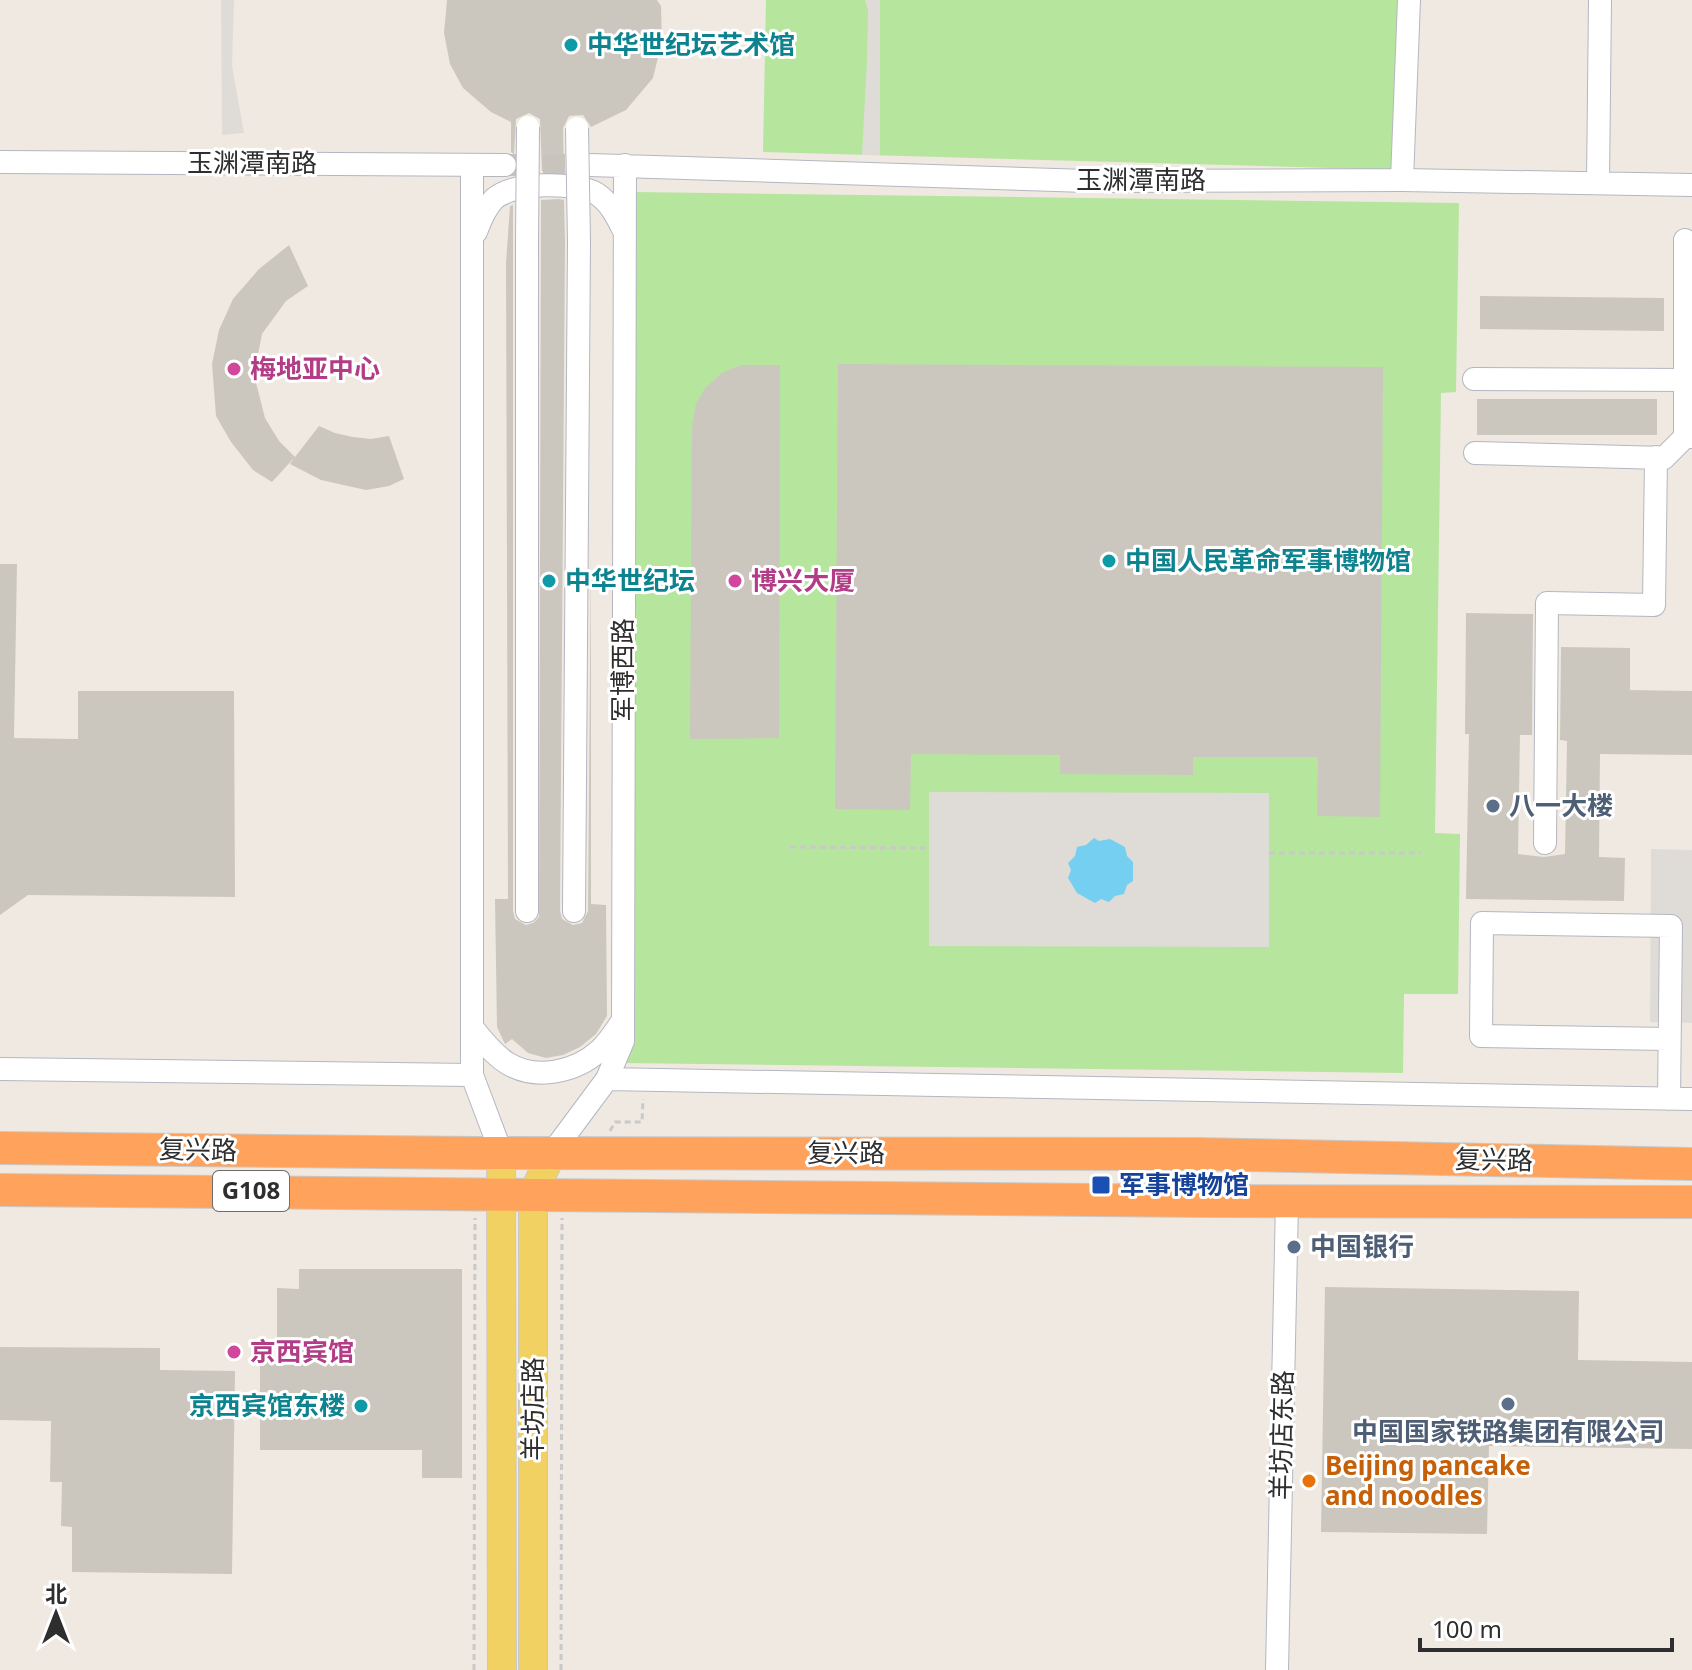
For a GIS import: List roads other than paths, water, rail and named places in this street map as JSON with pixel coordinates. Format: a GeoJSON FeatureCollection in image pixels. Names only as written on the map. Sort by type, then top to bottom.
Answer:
{"type":"FeatureCollection","features":[{"type":"Feature","properties":{"kind":"highway","name":"复兴路"},"geometry":{"type":"LineString","coordinates":[[0,1148],[1198,1154],[1692,1164]]}},
{"type":"Feature","properties":{"kind":"highway","name":"复兴路"},"geometry":{"type":"LineString","coordinates":[[0,1190],[1692,1202]]}},
{"type":"Feature","properties":{"kind":"main road"},"geometry":{"type":"LineString","coordinates":[[501,1152],[518,1194]]}},
{"type":"Feature","properties":{"kind":"main road","name":"羊坊店路"},"geometry":{"type":"LineString","coordinates":[[502,1670],[518,1194],[552,1153]]}},
{"type":"Feature","properties":{"kind":"main road","name":"羊坊店路"},"geometry":{"type":"LineString","coordinates":[[518,1194],[533,1670]]}},
{"type":"Feature","properties":{"kind":"street"},"geometry":{"type":"LineString","coordinates":[[1402,180],[1409,0]]}},
{"type":"Feature","properties":{"kind":"street"},"geometry":{"type":"LineString","coordinates":[[1598,182],[1600,0]]}},
{"type":"Feature","properties":{"kind":"street"},"geometry":{"type":"LineString","coordinates":[[527,911],[528,127]]}},
{"type":"Feature","properties":{"kind":"street"},"geometry":{"type":"LineString","coordinates":[[574,911],[579,242],[577,128]]}},
{"type":"Feature","properties":{"kind":"street","name":"玉渊潭南路"},"geometry":{"type":"LineString","coordinates":[[0,162],[505,165]]}},
{"type":"Feature","properties":{"kind":"street"},"geometry":{"type":"LineString","coordinates":[[472,165],[472,1075],[501,1152]]}},
{"type":"Feature","properties":{"kind":"street","name":"玉渊潭南路"},"geometry":{"type":"LineString","coordinates":[[590,165],[1087,181],[1402,180],[1692,185]]}},
{"type":"Feature","properties":{"kind":"street","name":"军博西路"},"geometry":{"type":"LineString","coordinates":[[552,1153],[607,1079],[620,1052],[623,1020],[625,165]]}},
{"type":"Feature","properties":{"kind":"street"},"geometry":{"type":"LineString","coordinates":[[473,239],[481,217],[493,200],[510,189],[541,186],[578,187],[596,194],[614,210],[623,230]]}},
{"type":"Feature","properties":{"kind":"street"},"geometry":{"type":"LineString","coordinates":[[1475,453],[1664,458],[1688,437],[1685,240]]}},
{"type":"Feature","properties":{"kind":"street"},"geometry":{"type":"LineString","coordinates":[[1474,379],[1685,380]]}},
{"type":"Feature","properties":{"kind":"street"},"geometry":{"type":"LineString","coordinates":[[1545,843],[1547,603],[1654,605],[1656,457]]}},
{"type":"Feature","properties":{"kind":"street"},"geometry":{"type":"LineString","coordinates":[[1669,1039],[1481,1036],[1482,923],[1671,926],[1669,1099]]}},
{"type":"Feature","properties":{"kind":"street"},"geometry":{"type":"LineString","coordinates":[[472,1027],[507,1063],[527,1071],[555,1072],[579,1065],[601,1050],[623,1020]]}},
{"type":"Feature","properties":{"kind":"street"},"geometry":{"type":"LineString","coordinates":[[0,1069],[472,1075]]}},
{"type":"Feature","properties":{"kind":"street"},"geometry":{"type":"LineString","coordinates":[[607,1079],[1692,1099]]}},
{"type":"Feature","properties":{"kind":"street","name":"羊坊店东路"},"geometry":{"type":"LineString","coordinates":[[1277,1670],[1287,1201]]}},
{"type":"Feature","properties":{"kind":"water"},"geometry":{"type":"Polygon","coordinates":[[[1094,838],[1099,841],[1110,839],[1125,847],[1127,856],[1133,862],[1133,881],[1127,885],[1124,894],[1115,896],[1109,902],[1101,899],[1095,903],[1077,893],[1068,878],[1071,870],[1068,863],[1075,856],[1077,847],[1086,845],[1094,838]]]}},
{"type":"Feature","properties":{"kind":"tunnel"},"geometry":{"type":"LineString","coordinates":[[510,165],[590,165]]}},
{"type":"Feature","properties":{"kind":"place","name":"中华世纪坛艺术馆"},"geometry":{"type":"Point","coordinates":[571,45]}},
{"type":"Feature","properties":{"kind":"place","name":"梅地亚中心"},"geometry":{"type":"Point","coordinates":[234,369]}},
{"type":"Feature","properties":{"kind":"place","name":"中国人民革命军事博物馆"},"geometry":{"type":"Point","coordinates":[1109,561]}},
{"type":"Feature","properties":{"kind":"place","name":"中华世纪坛"},"geometry":{"type":"Point","coordinates":[549,581]}},
{"type":"Feature","properties":{"kind":"place","name":"博兴大厦"},"geometry":{"type":"Point","coordinates":[735,581]}},
{"type":"Feature","properties":{"kind":"place","name":"八一大楼"},"geometry":{"type":"Point","coordinates":[1493,806]}},
{"type":"Feature","properties":{"kind":"place","name":"军事博物馆"},"geometry":{"type":"Point","coordinates":[1101,1185]}},
{"type":"Feature","properties":{"kind":"place","name":"中国银行"},"geometry":{"type":"Point","coordinates":[1294,1247]}},
{"type":"Feature","properties":{"kind":"place","name":"京西宾馆"},"geometry":{"type":"Point","coordinates":[234,1352]}},
{"type":"Feature","properties":{"kind":"place","name":"中国国家铁路集团有限公司"},"geometry":{"type":"Point","coordinates":[1508,1404]}},
{"type":"Feature","properties":{"kind":"place","name":"京西宾馆东楼"},"geometry":{"type":"Point","coordinates":[361,1406]}},
{"type":"Feature","properties":{"kind":"place","name":"Beijing pancake and noodles"},"geometry":{"type":"Point","coordinates":[1309,1481]}}]}
